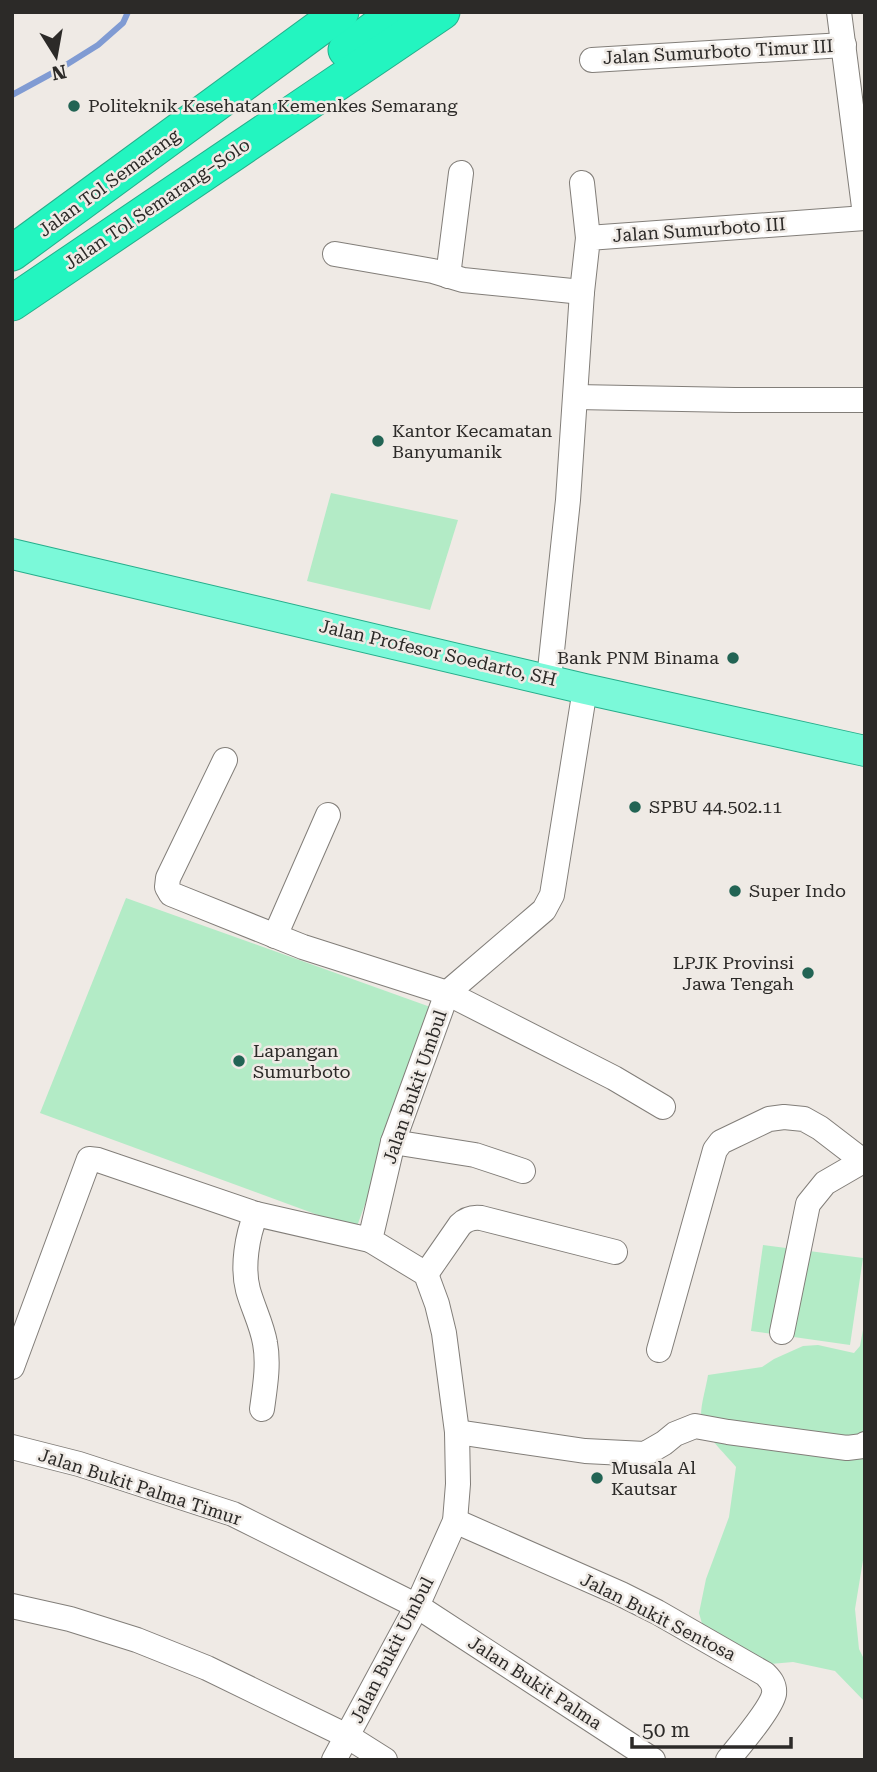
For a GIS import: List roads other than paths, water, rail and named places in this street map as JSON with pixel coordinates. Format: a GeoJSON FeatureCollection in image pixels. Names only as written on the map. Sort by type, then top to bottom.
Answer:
{"type":"FeatureCollection","features":[{"type":"Feature","properties":{"kind":"highway","name":"Jalan Tol Semarang"},"geometry":{"type":"LineString","coordinates":[[12,253],[341,12]]}},
{"type":"Feature","properties":{"kind":"highway","name":"Jalan Tol Semarang"},"geometry":{"type":"LineString","coordinates":[[12,301],[397,12]]}},
{"type":"Feature","properties":{"kind":"highway","name":"Jalan Tol Semarang–Solo"},"geometry":{"type":"LineString","coordinates":[[12,301],[442,12]]}},
{"type":"Feature","properties":{"kind":"main road","name":"Jalan Profesor Soedarto, SH"},"geometry":{"type":"LineString","coordinates":[[12,554],[865,751]]}},
{"type":"Feature","properties":{"kind":"street"},"geometry":{"type":"LineString","coordinates":[[839,12],[852,58],[865,216]]}},
{"type":"Feature","properties":{"kind":"street","name":"Jalan Sumurboto Timur III"},"geometry":{"type":"LineString","coordinates":[[592,60],[852,58]]}},
{"type":"Feature","properties":{"kind":"street"},"geometry":{"type":"LineString","coordinates":[[448,276],[461,173]]}},
{"type":"Feature","properties":{"kind":"street"},"geometry":{"type":"LineString","coordinates":[[582,183],[588,238]]}},
{"type":"Feature","properties":{"kind":"street","name":"Jalan Sumurboto III"},"geometry":{"type":"LineString","coordinates":[[549,679],[568,500],[588,238],[865,216]]}},
{"type":"Feature","properties":{"kind":"street"},"geometry":{"type":"LineString","coordinates":[[335,254],[433,271],[480,283],[582,292]]}},
{"type":"Feature","properties":{"kind":"street"},"geometry":{"type":"LineString","coordinates":[[576,397],[865,400]]}},
{"type":"Feature","properties":{"kind":"street","name":"Jalan Bukit Umbul"},"geometry":{"type":"LineString","coordinates":[[369,1240],[394,1142],[447,993],[544,911],[552,895],[585,688]]}},
{"type":"Feature","properties":{"kind":"street"},"geometry":{"type":"LineString","coordinates":[[225,760],[168,878],[167,887],[171,894],[303,947],[447,993],[614,1078],[663,1107]]}},
{"type":"Feature","properties":{"kind":"street"},"geometry":{"type":"LineString","coordinates":[[275,936],[328,815]]}},
{"type":"Feature","properties":{"kind":"street"},"geometry":{"type":"LineString","coordinates":[[659,1350],[715,1150],[721,1142],[769,1119],[804,1119],[864,1160],[825,1183],[808,1204],[782,1332]]}},
{"type":"Feature","properties":{"kind":"street"},"geometry":{"type":"LineString","coordinates":[[394,1142],[475,1155],[523,1171]]}},
{"type":"Feature","properties":{"kind":"street"},"geometry":{"type":"LineString","coordinates":[[12,1367],[89,1159],[256,1214],[369,1240],[426,1274],[460,1225],[473,1218],[615,1252]]}},
{"type":"Feature","properties":{"kind":"street"},"geometry":{"type":"LineString","coordinates":[[256,1214],[251,1227],[246,1276],[265,1343],[267,1363],[262,1409]]}},
{"type":"Feature","properties":{"kind":"street","name":"Jalan Bukit Umbul"},"geometry":{"type":"LineString","coordinates":[[334,1760],[417,1606],[455,1521],[458,1484],[457,1432],[444,1333],[426,1274]]}},
{"type":"Feature","properties":{"kind":"street"},"geometry":{"type":"LineString","coordinates":[[457,1432],[603,1453],[645,1454],[675,1433],[695,1426],[728,1433],[848,1448],[865,1444]]}},
{"type":"Feature","properties":{"kind":"street","name":"Jalan Bukit Palma Timur"},"geometry":{"type":"LineString","coordinates":[[12,1447],[79,1464],[233,1514],[417,1606]]}},
{"type":"Feature","properties":{"kind":"street","name":"Jalan Bukit Sentosa"},"geometry":{"type":"LineString","coordinates":[[455,1521],[633,1600],[765,1674],[773,1682],[771,1703],[728,1760]]}},
{"type":"Feature","properties":{"kind":"street"},"geometry":{"type":"LineString","coordinates":[[12,1606],[70,1619],[137,1640],[207,1668],[347,1736],[385,1760]]}},
{"type":"Feature","properties":{"kind":"street","name":"Jalan Bukit Palma"},"geometry":{"type":"LineString","coordinates":[[417,1606],[653,1760]]}},
{"type":"Feature","properties":{"kind":"waterway"},"geometry":{"type":"LineString","coordinates":[[12,95],[98,45],[123,23],[128,12]]}},
{"type":"Feature","properties":{"kind":"place","name":"Politeknik Kesehatan Kemenkes Semarang"},"geometry":{"type":"Point","coordinates":[74,106]}},
{"type":"Feature","properties":{"kind":"place","name":"Kantor Kecamatan Banyumanik"},"geometry":{"type":"Point","coordinates":[378,441]}},
{"type":"Feature","properties":{"kind":"place","name":"Bank PNM Binama"},"geometry":{"type":"Point","coordinates":[733,658]}},
{"type":"Feature","properties":{"kind":"place","name":"SPBU 44.502.11"},"geometry":{"type":"Point","coordinates":[635,807]}},
{"type":"Feature","properties":{"kind":"place","name":"Super Indo"},"geometry":{"type":"Point","coordinates":[735,891]}},
{"type":"Feature","properties":{"kind":"place","name":"LPJK Provinsi Jawa Tengah"},"geometry":{"type":"Point","coordinates":[808,973]}},
{"type":"Feature","properties":{"kind":"place","name":"Lapangan Sumurboto"},"geometry":{"type":"Point","coordinates":[239,1061]}},
{"type":"Feature","properties":{"kind":"place","name":"Musala Al Kautsar"},"geometry":{"type":"Point","coordinates":[597,1478]}}]}
